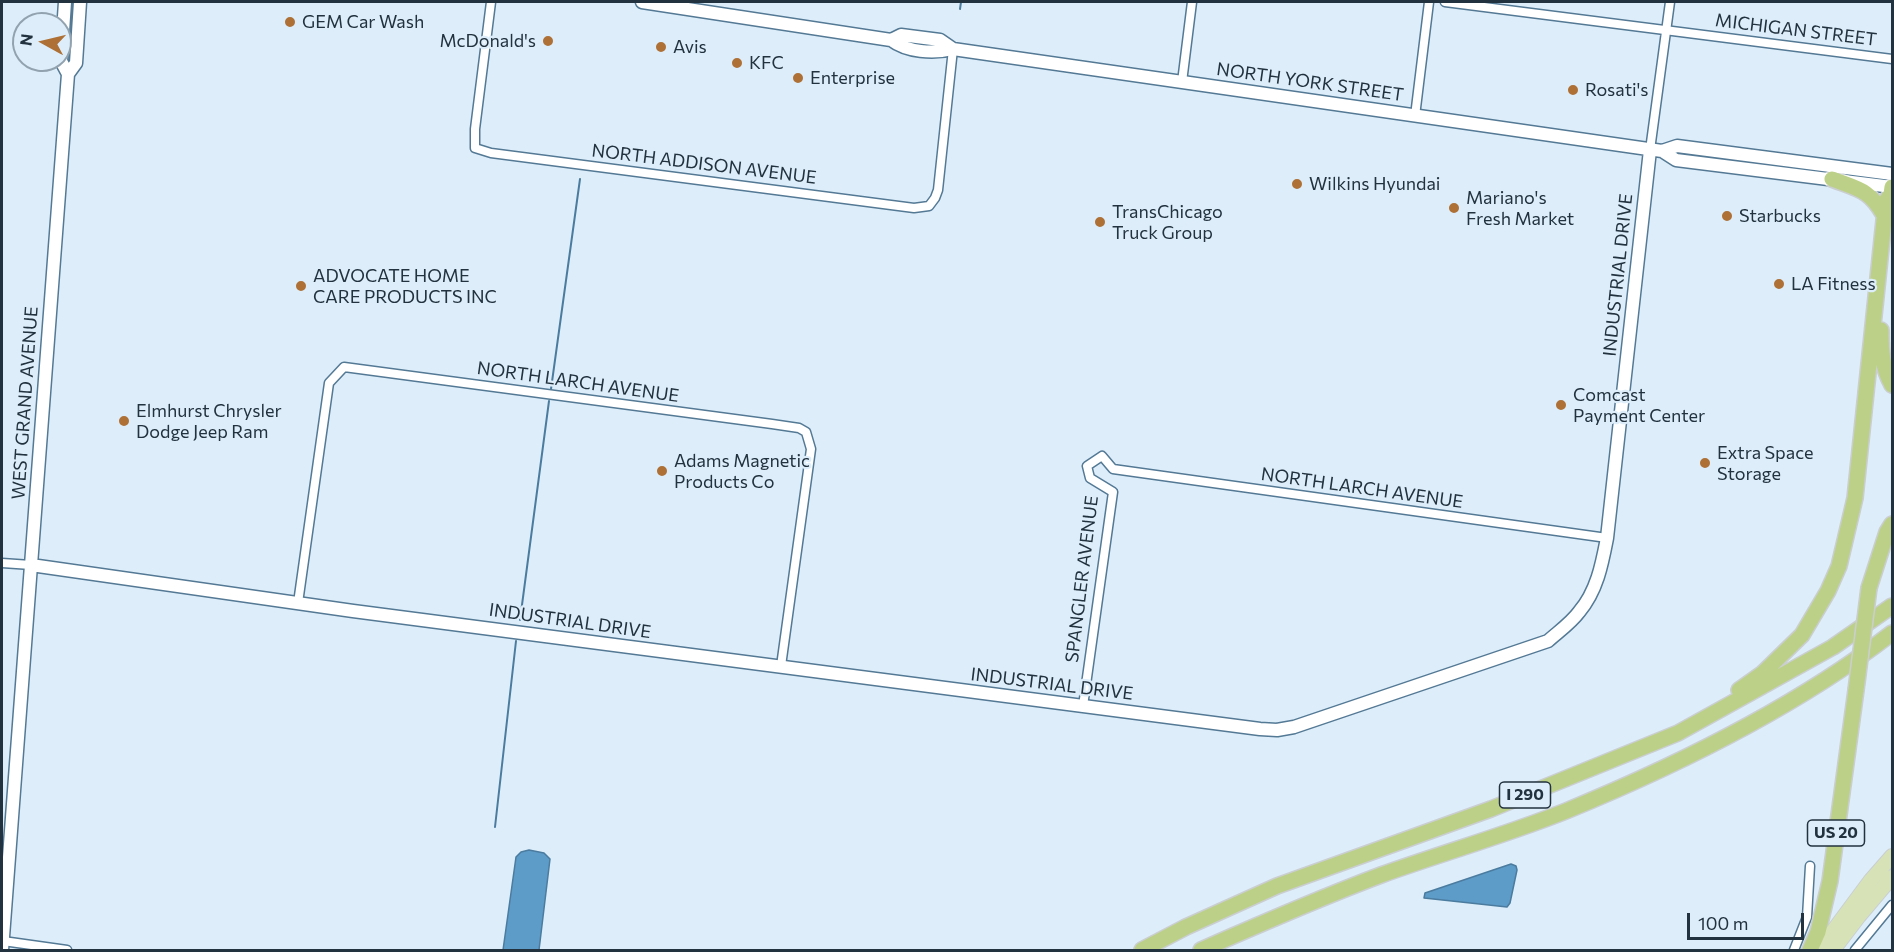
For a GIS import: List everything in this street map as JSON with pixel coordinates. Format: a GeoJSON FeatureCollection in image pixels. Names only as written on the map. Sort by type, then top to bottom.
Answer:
{"type":"FeatureCollection","features":[{"type":"Feature","properties":{"kind":"highway"},"geometry":{"type":"LineString","coordinates":[[1832,179],[1857,187],[1869,194],[1884,215]]}},
{"type":"Feature","properties":{"kind":"highway"},"geometry":{"type":"LineString","coordinates":[[1678,733],[1763,673],[1802,635],[1828,591],[1839,566],[1855,498],[1884,215],[1892,186]]}},
{"type":"Feature","properties":{"kind":"highway"},"geometry":{"type":"LineString","coordinates":[[1893,235],[1881,331],[1881,355],[1886,373],[1893,385]]}},
{"type":"Feature","properties":{"kind":"highway","name":"US 20"},"geometry":{"type":"LineString","coordinates":[[1810,951],[1818,932],[1830,881],[1869,588],[1887,532],[1893,524]]}},
{"type":"Feature","properties":{"kind":"highway","name":"I 290"},"geometry":{"type":"LineString","coordinates":[[1142,951],[1186,927],[1277,886],[1491,809],[1678,733],[1833,647],[1893,606]]}},
{"type":"Feature","properties":{"kind":"highway","name":"I 290"},"geometry":{"type":"LineString","coordinates":[[1201,951],[1295,908],[1565,811],[1674,762],[1783,707],[1893,633]]}},
{"type":"Feature","properties":{"kind":"main road","name":"WEST GRAND AVENUE"},"geometry":{"type":"LineString","coordinates":[[65,2],[61,61],[68,74]]}},
{"type":"Feature","properties":{"kind":"main road","name":"WEST GRAND AVENUE"},"geometry":{"type":"LineString","coordinates":[[2,946],[68,74],[76,63],[80,2]]}},
{"type":"Feature","properties":{"kind":"main road","name":"NORTH YORK STREET"},"geometry":{"type":"LineString","coordinates":[[642,2],[891,40],[900,46],[937,53],[953,49],[1656,151],[1676,160],[1892,186]]}},
{"type":"Feature","properties":{"kind":"main road","name":"NORTH YORK STREET"},"geometry":{"type":"LineString","coordinates":[[1656,151],[1677,146],[1892,186]]}},
{"type":"Feature","properties":{"kind":"main road","name":"INDUSTRIAL DRIVE"},"geometry":{"type":"LineString","coordinates":[[31,566],[1260,729],[1277,730],[1300,725],[1548,641],[1580,612],[1595,585],[1602,565],[1607,538],[1656,151]]}},
{"type":"Feature","properties":{"kind":"main road"},"geometry":{"type":"LineString","coordinates":[[1820,951],[1871,880],[1893,856]]}},
{"type":"Feature","properties":{"kind":"main road"},"geometry":{"type":"LineString","coordinates":[[1833,951],[1893,877]]}},
{"type":"Feature","properties":{"kind":"street","name":"NORTH ADDISON AVENUE"},"geometry":{"type":"LineString","coordinates":[[491,2],[475,129],[475,148],[491,153],[914,208],[929,206],[938,190],[953,49]]}},
{"type":"Feature","properties":{"kind":"street"},"geometry":{"type":"LineString","coordinates":[[1182,82],[1192,2]]}},
{"type":"Feature","properties":{"kind":"street"},"geometry":{"type":"LineString","coordinates":[[1415,116],[1429,2]]}},
{"type":"Feature","properties":{"kind":"street","name":"MICHIGAN STREET"},"geometry":{"type":"LineString","coordinates":[[1445,2],[1893,59]]}},
{"type":"Feature","properties":{"kind":"street"},"geometry":{"type":"LineString","coordinates":[[1656,151],[1670,2]]}},
{"type":"Feature","properties":{"kind":"street","name":"NORTH LARCH AVENUE"},"geometry":{"type":"LineString","coordinates":[[298,603],[329,383],[344,367],[772,424],[799,428],[806,432],[811,449],[781,666]]}},
{"type":"Feature","properties":{"kind":"street","name":"SPANGLER AVENUE"},"geometry":{"type":"LineString","coordinates":[[1083,706],[1113,492],[1090,478],[1087,466],[1102,456],[1113,470]]}},
{"type":"Feature","properties":{"kind":"street","name":"NORTH LARCH AVENUE"},"geometry":{"type":"LineString","coordinates":[[1113,470],[1607,538]]}},
{"type":"Feature","properties":{"kind":"street"},"geometry":{"type":"LineString","coordinates":[[2,562],[31,566]]}},
{"type":"Feature","properties":{"kind":"street"},"geometry":{"type":"LineString","coordinates":[[1794,951],[1807,917],[1810,866]]}},
{"type":"Feature","properties":{"kind":"street"},"geometry":{"type":"LineString","coordinates":[[1855,951],[1893,905]]}},
{"type":"Feature","properties":{"kind":"street"},"geometry":{"type":"LineString","coordinates":[[2,946],[67,951]]}},
{"type":"Feature","properties":{"kind":"water"},"geometry":{"type":"Polygon","coordinates":[[[529,850],[544,853],[550,859],[539,950],[503,950],[516,857],[521,852],[529,850]]]}},
{"type":"Feature","properties":{"kind":"water"},"geometry":{"type":"Polygon","coordinates":[[[1511,864],[1516,866],[1517,870],[1510,903],[1507,907],[1424,898],[1425,893],[1511,864]]]}},
{"type":"Feature","properties":{"kind":"waterway"},"geometry":{"type":"LineString","coordinates":[[960,9],[961,2]]}},
{"type":"Feature","properties":{"kind":"waterway"},"geometry":{"type":"LineString","coordinates":[[551,389],[580,179]]}},
{"type":"Feature","properties":{"kind":"waterway"},"geometry":{"type":"LineString","coordinates":[[520,620],[549,401]]}},
{"type":"Feature","properties":{"kind":"waterway"},"geometry":{"type":"LineString","coordinates":[[495,827],[516,641]]}},
{"type":"Feature","properties":{"kind":"place","name":"GEM Car Wash"},"geometry":{"type":"Point","coordinates":[290,22]}},
{"type":"Feature","properties":{"kind":"place","name":"McDonald's"},"geometry":{"type":"Point","coordinates":[548,41]}},
{"type":"Feature","properties":{"kind":"place","name":"Avis"},"geometry":{"type":"Point","coordinates":[661,47]}},
{"type":"Feature","properties":{"kind":"place","name":"KFC"},"geometry":{"type":"Point","coordinates":[737,63]}},
{"type":"Feature","properties":{"kind":"place","name":"Enterprise"},"geometry":{"type":"Point","coordinates":[798,78]}},
{"type":"Feature","properties":{"kind":"place","name":"Rosati's"},"geometry":{"type":"Point","coordinates":[1573,90]}},
{"type":"Feature","properties":{"kind":"place","name":"Wilkins Hyundai"},"geometry":{"type":"Point","coordinates":[1297,184]}},
{"type":"Feature","properties":{"kind":"place","name":"Mariano's Fresh Market"},"geometry":{"type":"Point","coordinates":[1454,208]}},
{"type":"Feature","properties":{"kind":"place","name":"Starbucks"},"geometry":{"type":"Point","coordinates":[1727,216]}},
{"type":"Feature","properties":{"kind":"place","name":"TransChicago Truck Group"},"geometry":{"type":"Point","coordinates":[1100,222]}},
{"type":"Feature","properties":{"kind":"place","name":"LA Fitness"},"geometry":{"type":"Point","coordinates":[1779,284]}},
{"type":"Feature","properties":{"kind":"place","name":"ADVOCATE HOME CARE PRODUCTS INC"},"geometry":{"type":"Point","coordinates":[301,286]}},
{"type":"Feature","properties":{"kind":"place","name":"Comcast Payment Center"},"geometry":{"type":"Point","coordinates":[1561,405]}},
{"type":"Feature","properties":{"kind":"place","name":"Elmhurst Chrysler Dodge Jeep Ram"},"geometry":{"type":"Point","coordinates":[124,421]}},
{"type":"Feature","properties":{"kind":"place","name":"Extra Space Storage"},"geometry":{"type":"Point","coordinates":[1705,463]}},
{"type":"Feature","properties":{"kind":"place","name":"Adams Magnetic Products Co"},"geometry":{"type":"Point","coordinates":[662,471]}}]}
